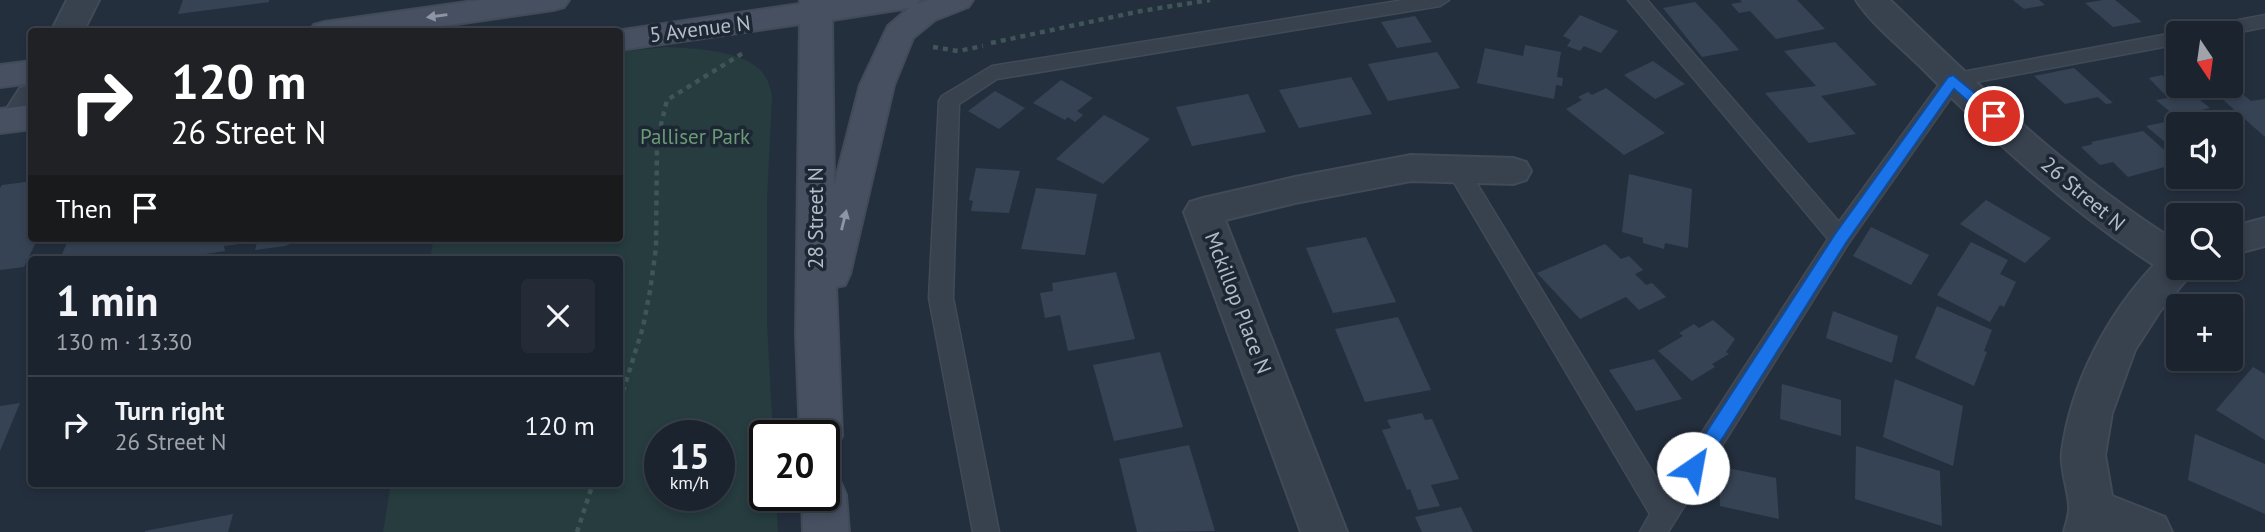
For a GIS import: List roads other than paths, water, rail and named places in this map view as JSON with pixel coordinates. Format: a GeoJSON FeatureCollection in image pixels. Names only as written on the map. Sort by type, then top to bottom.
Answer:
{"type":"FeatureCollection","features":[{"type":"Feature","properties":{"kind":"main road"},"geometry":{"type":"LineString","coordinates":[[354,28],[553,0]]}},
{"type":"Feature","properties":{"kind":"main road","name":"5 Avenue N"},"geometry":{"type":"LineString","coordinates":[[623,39],[816,7],[904,0]]}},
{"type":"Feature","properties":{"kind":"main road"},"geometry":{"type":"LineString","coordinates":[[816,334],[877,85],[899,33],[924,13],[957,0]]}},
{"type":"Feature","properties":{"kind":"main road","name":"28 Street N"},"geometry":{"type":"LineString","coordinates":[[816,7],[816,334],[820,420]]}},
{"type":"Feature","properties":{"kind":"main road"},"geometry":{"type":"LineString","coordinates":[[0,76],[28,72]]}},
{"type":"Feature","properties":{"kind":"main road"},"geometry":{"type":"LineString","coordinates":[[825,511],[826,532]]}},
{"type":"Feature","properties":{"kind":"street"},"geometry":{"type":"LineString","coordinates":[[68,28],[83,0]]}},
{"type":"Feature","properties":{"kind":"street","name":"26 Street N"},"geometry":{"type":"LineString","coordinates":[[1872,0],[1953,80],[2095,207],[2166,255]]}},
{"type":"Feature","properties":{"kind":"street","name":"Mckillop Place N"},"geometry":{"type":"LineString","coordinates":[[1324,532],[1203,212],[1295,190],[1411,168],[1513,171]]}},
{"type":"Feature","properties":{"kind":"street"},"geometry":{"type":"LineString","coordinates":[[2243,238],[2265,232]]}},
{"type":"Feature","properties":{"kind":"street"},"geometry":{"type":"LineString","coordinates":[[2149,532],[2089,520],[2083,455],[2091,413],[2118,345],[2146,300],[2166,278]]}},
{"type":"Feature","properties":{"kind":"lane"},"geometry":{"type":"LineString","coordinates":[[986,532],[942,299],[949,101],[992,72],[1440,0]]}},
{"type":"Feature","properties":{"kind":"lane"},"geometry":{"type":"LineString","coordinates":[[1637,0],[1840,238]]}},
{"type":"Feature","properties":{"kind":"lane"},"geometry":{"type":"LineString","coordinates":[[2244,26],[2265,22]]}},
{"type":"Feature","properties":{"kind":"lane"},"geometry":{"type":"LineString","coordinates":[[1457,169],[1658,523],[1840,238],[1953,80],[2166,40]]}},
{"type":"Feature","properties":{"kind":"park label","name":"Palliser Park"},"geometry":{"type":"Point","coordinates":[695,137]}}]}
